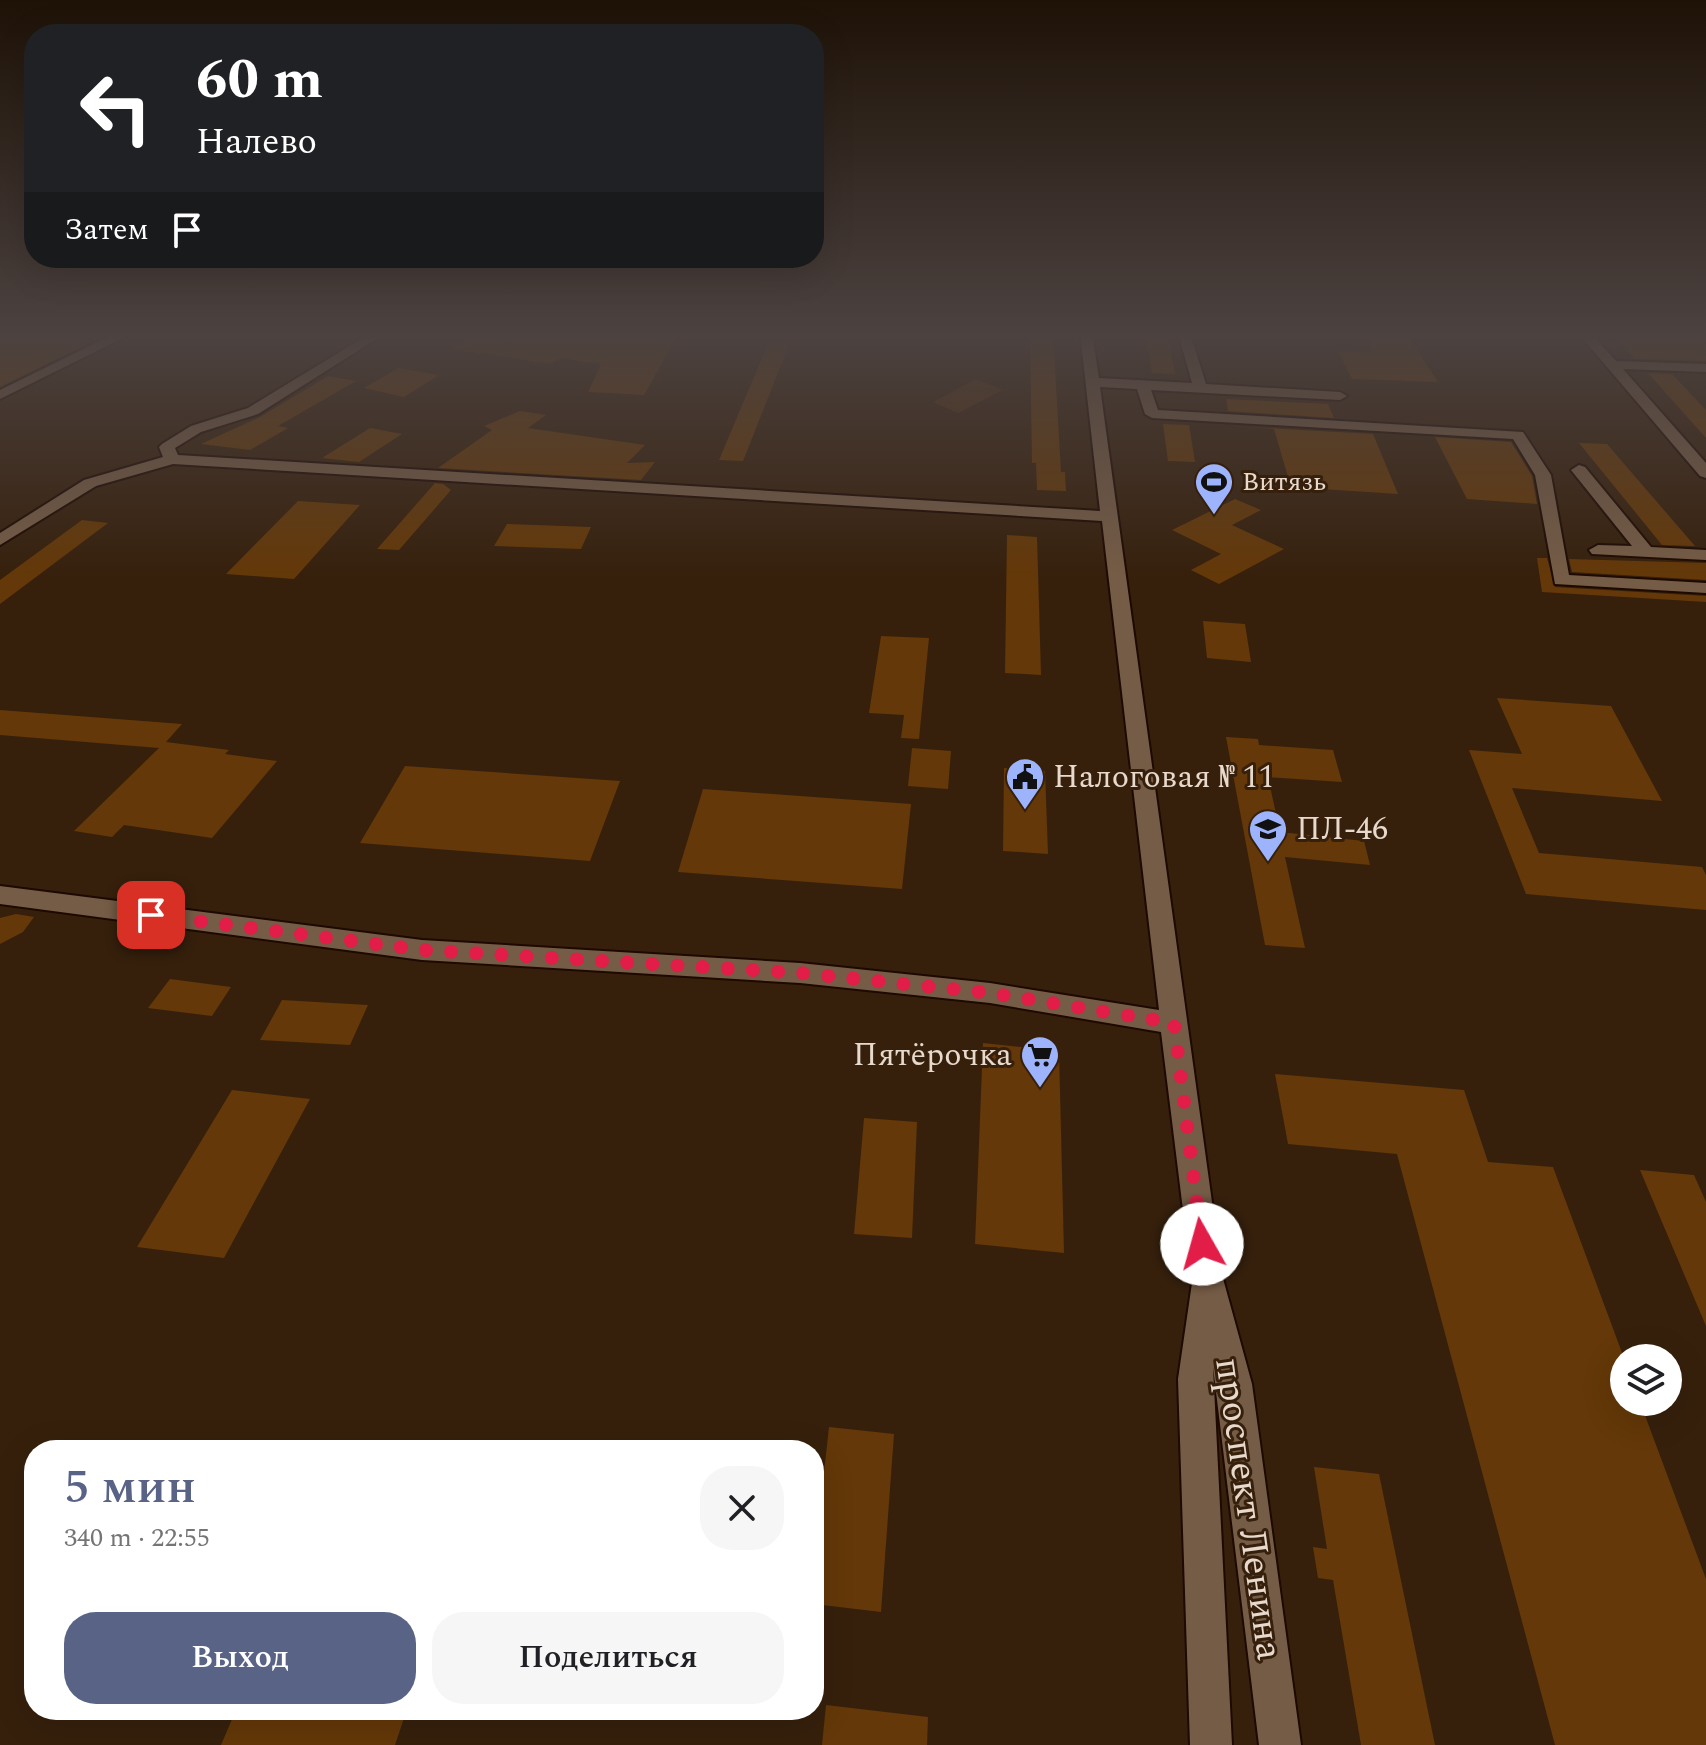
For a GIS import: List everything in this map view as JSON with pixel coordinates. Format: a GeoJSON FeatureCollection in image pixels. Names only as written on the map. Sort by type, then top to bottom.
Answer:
{"type":"FeatureCollection","features":[{"type":"Feature","properties":{"kind":"street"},"geometry":{"type":"LineString","coordinates":[[172,459],[167,447],[196,429],[242,414]]}},
{"type":"Feature","properties":{"kind":"street","name":"проспект Ленина"},"geometry":{"type":"LineString","coordinates":[[1096,414],[1206,1275],[1235,1384],[1280,1745]]}},
{"type":"Feature","properties":{"kind":"street"},"geometry":{"type":"LineString","coordinates":[[1160,414],[1518,435],[1543,475],[1561,580],[1706,588]]}},
{"type":"Feature","properties":{"kind":"street"},"geometry":{"type":"LineString","coordinates":[[1654,414],[1706,473]]}},
{"type":"Feature","properties":{"kind":"street"},"geometry":{"type":"LineString","coordinates":[[0,540],[90,483],[172,459],[1110,517]]}},
{"type":"Feature","properties":{"kind":"street"},"geometry":{"type":"LineString","coordinates":[[1579,470],[1646,552]]}},
{"type":"Feature","properties":{"kind":"street"},"geometry":{"type":"LineString","coordinates":[[1598,550],[1706,555]]}},
{"type":"Feature","properties":{"kind":"street"},"geometry":{"type":"LineString","coordinates":[[0,895],[422,950],[800,973],[990,993],[1174,1023]]}},
{"type":"Feature","properties":{"kind":"street","name":"проспект Ленина"},"geometry":{"type":"LineString","coordinates":[[1206,1275],[1195,1379],[1211,1745]]}},
{"type":"Feature","properties":{"kind":"building"},"geometry":{"type":"Polygon","coordinates":[[[298,414],[278,426],[288,428],[250,450],[201,444],[260,417],[298,414]]]}},
{"type":"Feature","properties":{"kind":"building"},"geometry":{"type":"Polygon","coordinates":[[[512,414],[546,415],[528,428],[645,445],[627,463],[655,462],[641,480],[438,468],[492,430],[484,426],[512,414]]]}},
{"type":"Feature","properties":{"kind":"building"},"geometry":{"type":"Polygon","coordinates":[[[738,414],[761,414],[743,461],[719,460],[738,414]]]}},
{"type":"Feature","properties":{"kind":"building"},"geometry":{"type":"Polygon","coordinates":[[[1031,414],[1058,414],[1061,472],[1065,472],[1066,491],[1037,490],[1036,463],[1032,463],[1031,414]]]}},
{"type":"Feature","properties":{"kind":"building"},"geometry":{"type":"Polygon","coordinates":[[[1280,414],[1332,414],[1334,418],[1280,414]]]}},
{"type":"Feature","properties":{"kind":"building"},"geometry":{"type":"Polygon","coordinates":[[[1685,414],[1706,414],[1706,438],[1685,414]]]}},
{"type":"Feature","properties":{"kind":"building"},"geometry":{"type":"Polygon","coordinates":[[[1163,424],[1189,425],[1195,462],[1168,461],[1163,424]]]}},
{"type":"Feature","properties":{"kind":"building"},"geometry":{"type":"Polygon","coordinates":[[[1232,426],[1373,434],[1398,494],[1291,487],[1274,429],[1232,426]]]}},
{"type":"Feature","properties":{"kind":"building"},"geometry":{"type":"Polygon","coordinates":[[[370,428],[402,434],[359,462],[322,458],[370,428]]]}},
{"type":"Feature","properties":{"kind":"building"},"geometry":{"type":"Polygon","coordinates":[[[1435,437],[1511,442],[1532,476],[1537,504],[1467,499],[1435,437]]]}},
{"type":"Feature","properties":{"kind":"building"},"geometry":{"type":"Polygon","coordinates":[[[1579,443],[1607,444],[1695,546],[1662,545],[1579,443]]]}},
{"type":"Feature","properties":{"kind":"building"},"geometry":{"type":"Polygon","coordinates":[[[435,483],[451,490],[399,550],[377,549],[435,483]]]}},
{"type":"Feature","properties":{"kind":"building"},"geometry":{"type":"Polygon","coordinates":[[[1235,499],[1261,510],[1232,525],[1284,549],[1219,584],[1191,570],[1221,554],[1172,530],[1235,499]]]}},
{"type":"Feature","properties":{"kind":"building"},"geometry":{"type":"Polygon","coordinates":[[[298,501],[360,505],[294,579],[226,574],[298,501]]]}},
{"type":"Feature","properties":{"kind":"building"},"geometry":{"type":"Polygon","coordinates":[[[82,520],[108,523],[0,604],[0,580],[82,520]]]}},
{"type":"Feature","properties":{"kind":"building"},"geometry":{"type":"Polygon","coordinates":[[[507,524],[591,527],[581,549],[494,546],[507,524]]]}},
{"type":"Feature","properties":{"kind":"building"},"geometry":{"type":"Polygon","coordinates":[[[1007,535],[1037,537],[1041,675],[1005,673],[1007,535]]]}},
{"type":"Feature","properties":{"kind":"building"},"geometry":{"type":"Polygon","coordinates":[[[1537,558],[1547,558],[1555,587],[1706,596],[1706,602],[1542,592],[1537,558]]]}},
{"type":"Feature","properties":{"kind":"building"},"geometry":{"type":"Polygon","coordinates":[[[1569,559],[1706,563],[1706,580],[1572,572],[1569,559]]]}},
{"type":"Feature","properties":{"kind":"building"},"geometry":{"type":"Polygon","coordinates":[[[1203,621],[1245,624],[1251,662],[1207,658],[1203,621]]]}},
{"type":"Feature","properties":{"kind":"building"},"geometry":{"type":"Polygon","coordinates":[[[881,636],[929,638],[919,739],[901,738],[904,715],[869,713],[881,636]]]}},
{"type":"Feature","properties":{"kind":"building"},"geometry":{"type":"Polygon","coordinates":[[[1497,698],[1611,706],[1662,801],[1512,788],[1539,853],[1702,867],[1706,875],[1706,910],[1526,894],[1469,750],[1522,754],[1497,698]]]}},
{"type":"Feature","properties":{"kind":"building"},"geometry":{"type":"Polygon","coordinates":[[[0,710],[182,724],[166,742],[229,750],[225,754],[277,761],[212,838],[124,825],[112,837],[74,831],[159,748],[0,735],[0,710]]]}},
{"type":"Feature","properties":{"kind":"building","name":"ПЛ-46"},"geometry":{"type":"Polygon","coordinates":[[[1226,737],[1258,739],[1259,745],[1333,750],[1342,782],[1268,777],[1280,832],[1364,841],[1370,865],[1285,857],[1305,948],[1265,945],[1226,737]]]}},
{"type":"Feature","properties":{"kind":"building"},"geometry":{"type":"Polygon","coordinates":[[[912,748],[951,751],[948,789],[908,786],[912,748]]]}},
{"type":"Feature","properties":{"kind":"building"},"geometry":{"type":"Polygon","coordinates":[[[405,766],[620,781],[590,861],[360,843],[405,766]]]}},
{"type":"Feature","properties":{"kind":"building","name":"Налоговая № 11"},"geometry":{"type":"Polygon","coordinates":[[[1004,768],[1045,771],[1048,854],[1003,851],[1004,768]]]}},
{"type":"Feature","properties":{"kind":"building"},"geometry":{"type":"Polygon","coordinates":[[[703,789],[911,804],[902,889],[678,872],[703,789]]]}},
{"type":"Feature","properties":{"kind":"building"},"geometry":{"type":"Polygon","coordinates":[[[16,914],[34,917],[23,932],[0,944],[0,918],[16,914]]]}},
{"type":"Feature","properties":{"kind":"building"},"geometry":{"type":"Polygon","coordinates":[[[170,979],[231,987],[212,1016],[148,1008],[170,979]]]}},
{"type":"Feature","properties":{"kind":"building"},"geometry":{"type":"Polygon","coordinates":[[[282,1000],[368,1005],[350,1045],[260,1040],[282,1000]]]}},
{"type":"Feature","properties":{"kind":"building"},"geometry":{"type":"Polygon","coordinates":[[[983,1043],[1059,1051],[1064,1253],[975,1244],[983,1043]]]}},
{"type":"Feature","properties":{"kind":"building"},"geometry":{"type":"Polygon","coordinates":[[[1275,1074],[1464,1090],[1488,1162],[1553,1167],[1619,1344],[1610,1344],[1610,1416],[1645,1416],[1706,1579],[1706,1745],[1555,1745],[1397,1154],[1288,1144],[1275,1074]]]}},
{"type":"Feature","properties":{"kind":"building"},"geometry":{"type":"Polygon","coordinates":[[[232,1090],[310,1099],[224,1258],[137,1247],[232,1090]]]}},
{"type":"Feature","properties":{"kind":"building"},"geometry":{"type":"Polygon","coordinates":[[[864,1118],[917,1122],[912,1238],[854,1234],[864,1118]]]}},
{"type":"Feature","properties":{"kind":"building"},"geometry":{"type":"Polygon","coordinates":[[[1640,1170],[1694,1175],[1706,1202],[1706,1326],[1640,1170]]]}},
{"type":"Feature","properties":{"kind":"building"},"geometry":{"type":"Polygon","coordinates":[[[829,1427],[894,1434],[881,1612],[824,1605],[824,1472],[829,1427]]]}},
{"type":"Feature","properties":{"kind":"building"},"geometry":{"type":"Polygon","coordinates":[[[1314,1467],[1379,1474],[1435,1745],[1361,1745],[1333,1580],[1318,1578],[1313,1547],[1327,1549],[1314,1467]]]}},
{"type":"Feature","properties":{"kind":"building"},"geometry":{"type":"Polygon","coordinates":[[[826,1705],[928,1717],[927,1745],[822,1745],[826,1705]]]}},
{"type":"Feature","properties":{"kind":"building"},"geometry":{"type":"Polygon","coordinates":[[[232,1720],[403,1720],[395,1745],[221,1745],[232,1720]]]}},
{"type":"Feature","properties":{"kind":"place","name":"Витязь"},"geometry":{"type":"Point","coordinates":[1214,516]}},
{"type":"Feature","properties":{"kind":"place","name":"Налоговая № 11"},"geometry":{"type":"Point","coordinates":[1025,811]}},
{"type":"Feature","properties":{"kind":"place","name":"ПЛ-46"},"geometry":{"type":"Point","coordinates":[1268,863]}},
{"type":"Feature","properties":{"kind":"place","name":"Пятёрочка"},"geometry":{"type":"Point","coordinates":[1040,1089]}},
{"type":"Feature","properties":{"kind":"route"},"geometry":{"type":"LineString","coordinates":[[151,915],[422,950],[800,973],[990,993],[1174,1023],[1202,1244]]}}]}
